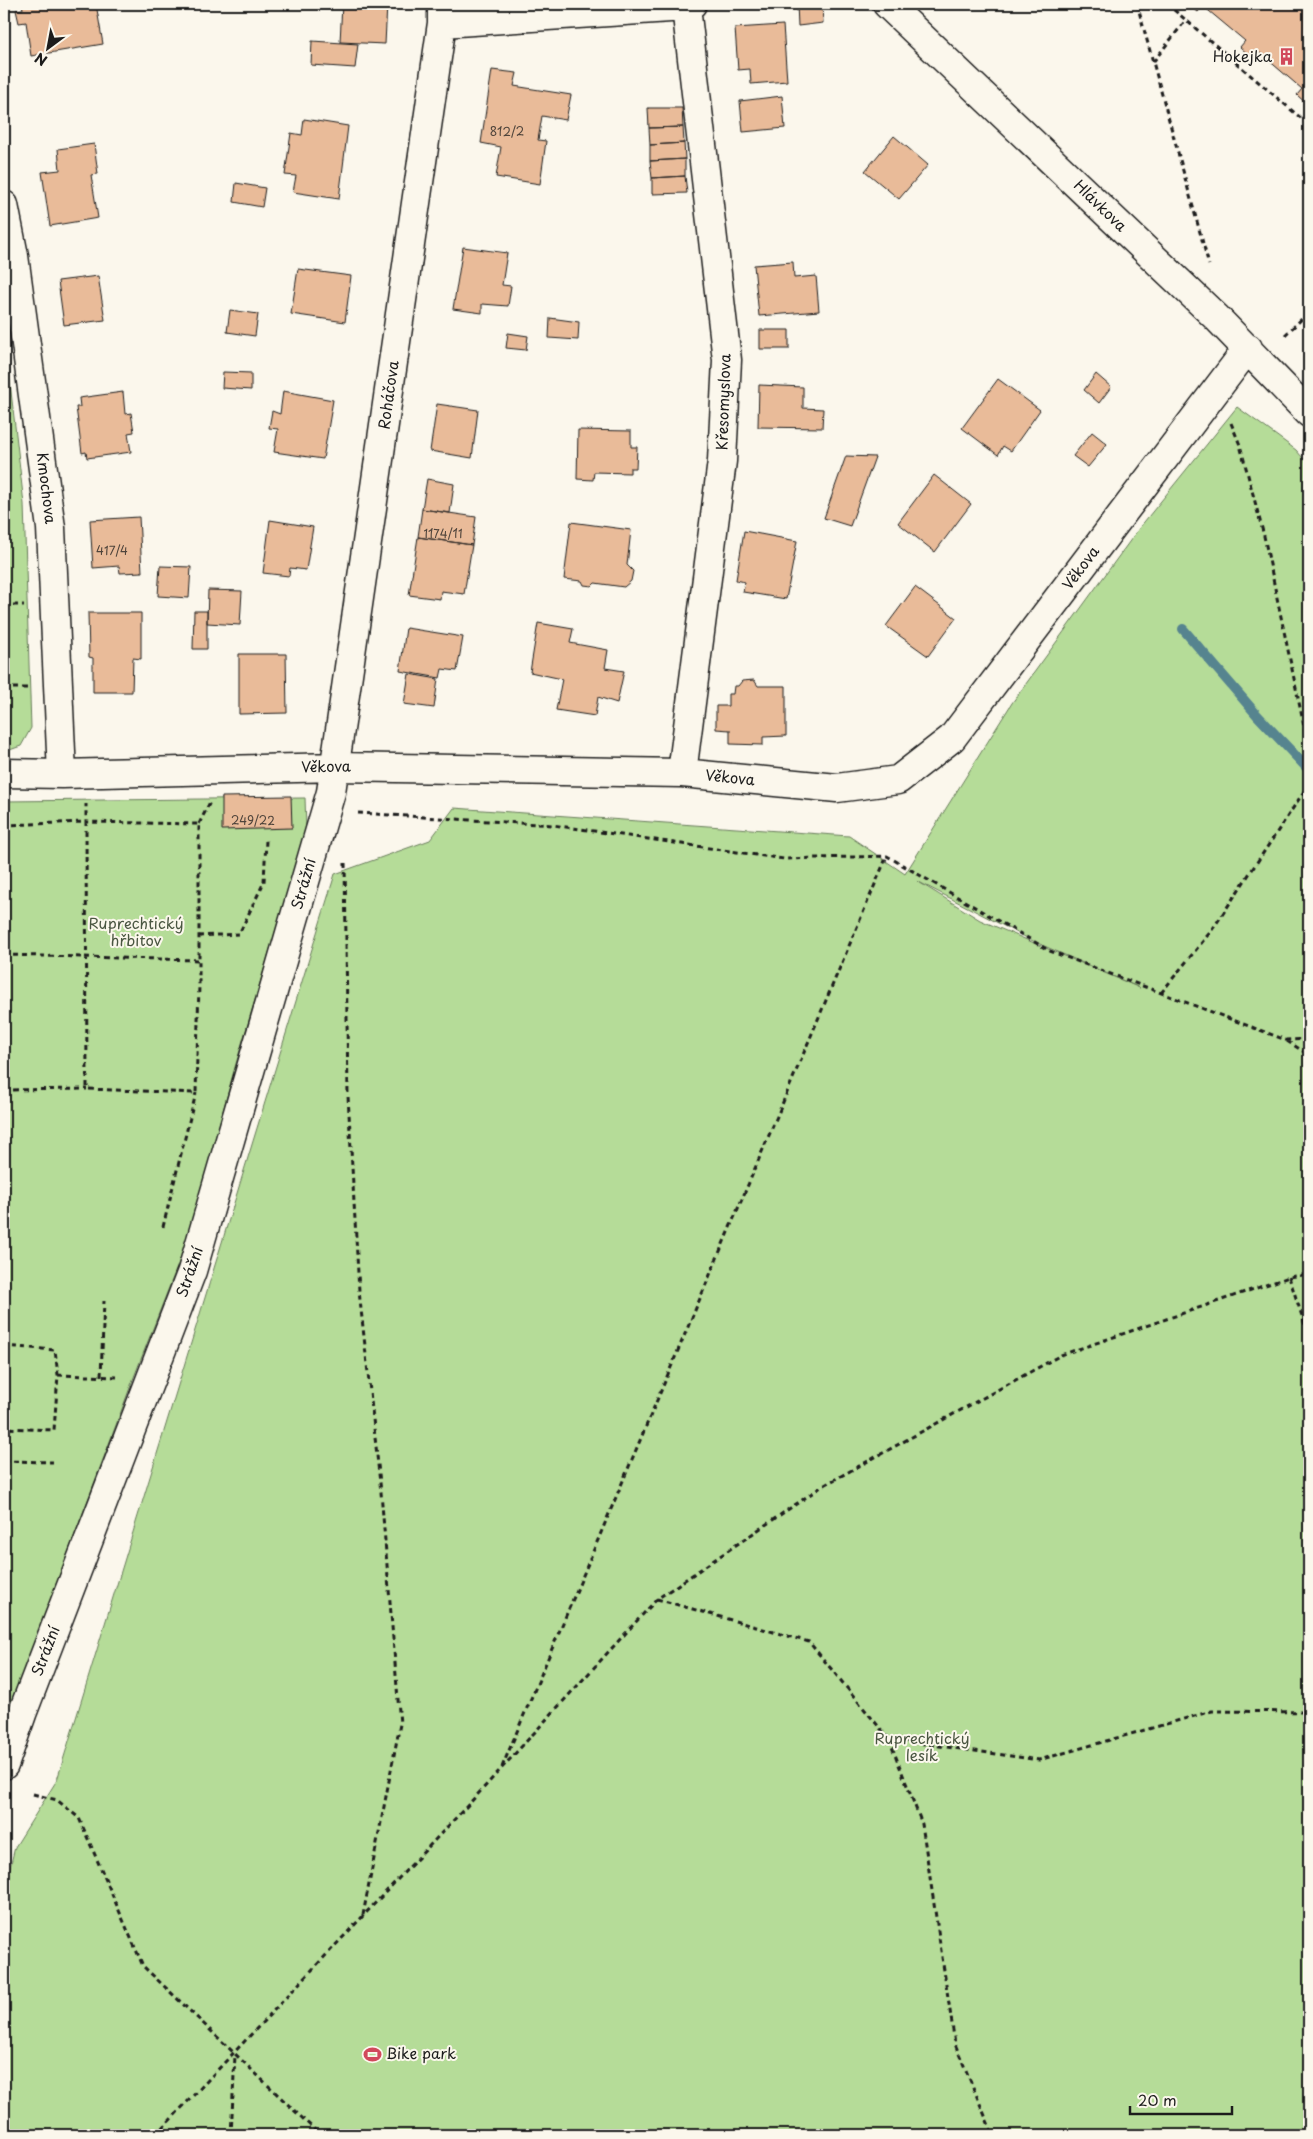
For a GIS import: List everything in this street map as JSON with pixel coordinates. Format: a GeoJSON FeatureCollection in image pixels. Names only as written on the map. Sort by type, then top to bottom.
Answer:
{"type":"FeatureCollection","features":[{"type":"Feature","properties":{"kind":"street","name":"Hlávkova"},"geometry":{"type":"LineString","coordinates":[[887,4],[1248,348],[1309,413]]}},
{"type":"Feature","properties":{"kind":"street","name":"Roháčova"},"geometry":{"type":"LineString","coordinates":[[333,779],[442,13],[689,5]]}},
{"type":"Feature","properties":{"kind":"street","name":"Křesomyslova"},"geometry":{"type":"LineString","coordinates":[[682,773],[722,462],[727,360],[689,5]]}},
{"type":"Feature","properties":{"kind":"street","name":"Kmochova"},"geometry":{"type":"LineString","coordinates":[[4,205],[14,256],[51,528],[74,774]]}},
{"type":"Feature","properties":{"kind":"street","name":"Věkova"},"geometry":{"type":"LineString","coordinates":[[4,773],[333,779],[682,773],[837,788],[898,780],[952,738],[1248,348]]}},
{"type":"Feature","properties":{"kind":"street","name":"Strážní"},"geometry":{"type":"LineString","coordinates":[[4,1765],[192,1271],[333,779]]}},
{"type":"Feature","properties":{"kind":"path"},"geometry":{"type":"LineString","coordinates":[[1137,4],[1209,265]]}},
{"type":"Feature","properties":{"kind":"path"},"geometry":{"type":"LineString","coordinates":[[1167,4],[1309,125]]}},
{"type":"Feature","properties":{"kind":"path"},"geometry":{"type":"LineString","coordinates":[[1152,63],[1186,20]]}},
{"type":"Feature","properties":{"kind":"path"},"geometry":{"type":"LineString","coordinates":[[1285,335],[1309,312]]}},
{"type":"Feature","properties":{"kind":"path"},"geometry":{"type":"LineString","coordinates":[[1218,387],[1240,445],[1264,536],[1309,750]]}},
{"type":"Feature","properties":{"kind":"path"},"geometry":{"type":"LineString","coordinates":[[74,774],[86,822],[86,1089]]}},
{"type":"Feature","properties":{"kind":"path"},"geometry":{"type":"LineString","coordinates":[[333,779],[344,812],[553,825],[784,859],[887,856],[1050,951],[1286,1040],[1309,1055]]}},
{"type":"Feature","properties":{"kind":"path"},"geometry":{"type":"LineString","coordinates":[[1161,993],[1212,930],[1309,784]]}},
{"type":"Feature","properties":{"kind":"path"},"geometry":{"type":"LineString","coordinates":[[4,825],[86,822],[199,824],[196,1093],[163,1227]]}},
{"type":"Feature","properties":{"kind":"path"},"geometry":{"type":"LineString","coordinates":[[198,936],[239,934],[264,882],[266,840]]}},
{"type":"Feature","properties":{"kind":"path"},"geometry":{"type":"LineString","coordinates":[[501,1769],[887,856]]}},
{"type":"Feature","properties":{"kind":"path"},"geometry":{"type":"LineString","coordinates":[[345,860],[348,1096],[359,1291],[381,1492],[400,1724],[363,1917]]}},
{"type":"Feature","properties":{"kind":"path"},"geometry":{"type":"LineString","coordinates":[[4,955],[198,960]]}},
{"type":"Feature","properties":{"kind":"path"},"geometry":{"type":"LineString","coordinates":[[1286,1040],[1309,1039]]}},
{"type":"Feature","properties":{"kind":"path"},"geometry":{"type":"LineString","coordinates":[[4,1090],[86,1089],[196,1093]]}},
{"type":"Feature","properties":{"kind":"path"},"geometry":{"type":"LineString","coordinates":[[156,2135],[235,2054],[657,1599],[821,1487],[1061,1355],[1288,1277],[1309,1274]]}},
{"type":"Feature","properties":{"kind":"path"},"geometry":{"type":"LineString","coordinates":[[1288,1277],[1309,1337]]}},
{"type":"Feature","properties":{"kind":"path"},"geometry":{"type":"LineString","coordinates":[[102,1376],[104,1301]]}},
{"type":"Feature","properties":{"kind":"path"},"geometry":{"type":"LineString","coordinates":[[4,1346],[55,1350],[58,1375],[54,1430],[4,1428]]}},
{"type":"Feature","properties":{"kind":"path"},"geometry":{"type":"LineString","coordinates":[[58,1375],[151,1378]]}},
{"type":"Feature","properties":{"kind":"path"},"geometry":{"type":"LineString","coordinates":[[4,1461],[53,1462]]}},
{"type":"Feature","properties":{"kind":"path"},"geometry":{"type":"LineString","coordinates":[[657,1599],[808,1642],[889,1739],[922,1824],[956,2044],[993,2135]]}},
{"type":"Feature","properties":{"kind":"path"},"geometry":{"type":"LineString","coordinates":[[889,1739],[1039,1760],[1212,1711],[1309,1712]]}},
{"type":"Feature","properties":{"kind":"path"},"geometry":{"type":"LineString","coordinates":[[32,1794],[57,1800],[79,1818],[143,1966],[320,2135]]}},
{"type":"Feature","properties":{"kind":"path"},"geometry":{"type":"LineString","coordinates":[[231,2135],[235,2054]]}},
{"type":"Feature","properties":{"kind":"green space"},"geometry":{"type":"Polygon","coordinates":[[[4,331],[24,504],[31,728],[21,746],[4,752],[4,331]]]}},
{"type":"Feature","properties":{"kind":"green space","name":"Ruprechtický lesík"},"geometry":{"type":"Polygon","coordinates":[[[1237,407],[1296,450],[1309,465],[1309,2135],[4,2135],[4,1892],[15,1847],[57,1780],[335,874],[430,840],[454,808],[849,836],[905,874],[1012,703],[1140,527],[1237,407]],[[917,881],[980,920],[1140,988],[1033,941],[917,881]]]}},
{"type":"Feature","properties":{"kind":"green space","name":"Ruprechtický hřbitov"},"geometry":{"type":"Polygon","coordinates":[[[305,798],[306,829],[235,1067],[188,1239],[134,1377],[4,1724],[4,801],[305,798]]]}},
{"type":"Feature","properties":{"kind":"building"},"geometry":{"type":"Polygon","coordinates":[[[22,4],[96,4],[103,44],[31,56],[26,22],[19,23],[16,10],[23,9],[22,4]]]}},
{"type":"Feature","properties":{"kind":"building"},"geometry":{"type":"Polygon","coordinates":[[[342,4],[387,4],[385,44],[340,42],[342,4]]]}},
{"type":"Feature","properties":{"kind":"building"},"geometry":{"type":"Polygon","coordinates":[[[797,4],[822,4],[823,23],[798,26],[797,4]]]}},
{"type":"Feature","properties":{"kind":"building","name":"Hokejka"},"geometry":{"type":"Polygon","coordinates":[[[1188,4],[1300,4],[1309,12],[1309,106],[1297,95],[1302,89],[1260,53],[1254,60],[1240,47],[1245,41],[1203,6],[1198,12],[1188,4]]]}},
{"type":"Feature","properties":{"kind":"building"},"geometry":{"type":"Polygon","coordinates":[[[783,25],[787,81],[751,84],[750,69],[738,70],[735,28],[783,25]]]}},
{"type":"Feature","properties":{"kind":"building"},"geometry":{"type":"Polygon","coordinates":[[[312,41],[358,44],[355,68],[311,65],[312,41]]]}},
{"type":"Feature","properties":{"kind":"building"},"geometry":{"type":"Polygon","coordinates":[[[492,70],[517,73],[514,86],[571,95],[566,120],[542,116],[538,140],[546,141],[540,184],[496,177],[501,147],[481,143],[492,70]]]}},
{"type":"Feature","properties":{"kind":"building"},"geometry":{"type":"Polygon","coordinates":[[[782,96],[785,128],[743,132],[740,101],[782,96]]]}},
{"type":"Feature","properties":{"kind":"building"},"geometry":{"type":"Polygon","coordinates":[[[648,108],[682,108],[683,127],[649,128],[648,108]]]}},
{"type":"Feature","properties":{"kind":"building"},"geometry":{"type":"Polygon","coordinates":[[[304,119],[348,126],[339,199],[293,192],[296,176],[285,175],[291,133],[302,135],[304,119]]]}},
{"type":"Feature","properties":{"kind":"building"},"geometry":{"type":"Polygon","coordinates":[[[683,127],[684,143],[650,145],[649,128],[683,127]]]}},
{"type":"Feature","properties":{"kind":"building"},"geometry":{"type":"Polygon","coordinates":[[[894,136],[928,165],[899,199],[865,171],[894,136]]]}},
{"type":"Feature","properties":{"kind":"building"},"geometry":{"type":"Polygon","coordinates":[[[684,143],[685,159],[650,161],[650,145],[684,143]]]}},
{"type":"Feature","properties":{"kind":"building"},"geometry":{"type":"Polygon","coordinates":[[[94,144],[98,174],[91,175],[98,218],[50,226],[42,172],[60,170],[58,149],[94,144]]]}},
{"type":"Feature","properties":{"kind":"building"},"geometry":{"type":"Polygon","coordinates":[[[685,159],[685,176],[652,178],[650,161],[685,159]]]}},
{"type":"Feature","properties":{"kind":"building"},"geometry":{"type":"Polygon","coordinates":[[[685,176],[687,193],[652,194],[652,178],[685,176]]]}},
{"type":"Feature","properties":{"kind":"building"},"geometry":{"type":"Polygon","coordinates":[[[236,183],[265,188],[262,207],[234,202],[236,183]]]}},
{"type":"Feature","properties":{"kind":"building"},"geometry":{"type":"Polygon","coordinates":[[[463,247],[507,253],[502,285],[511,286],[508,306],[482,304],[482,313],[453,309],[463,247]]]}},
{"type":"Feature","properties":{"kind":"building"},"geometry":{"type":"Polygon","coordinates":[[[793,262],[794,278],[816,276],[819,311],[759,316],[754,265],[793,262]]]}},
{"type":"Feature","properties":{"kind":"building"},"geometry":{"type":"Polygon","coordinates":[[[298,269],[351,276],[345,322],[291,314],[298,269]]]}},
{"type":"Feature","properties":{"kind":"building"},"geometry":{"type":"Polygon","coordinates":[[[98,276],[105,320],[64,325],[58,281],[98,276]]]}},
{"type":"Feature","properties":{"kind":"building"},"geometry":{"type":"Polygon","coordinates":[[[230,310],[258,314],[255,336],[227,332],[230,310]]]}},
{"type":"Feature","properties":{"kind":"building"},"geometry":{"type":"Polygon","coordinates":[[[550,318],[579,322],[578,340],[549,338],[550,318]]]}},
{"type":"Feature","properties":{"kind":"building"},"geometry":{"type":"Polygon","coordinates":[[[760,330],[789,330],[789,349],[760,349],[760,330]]]}},
{"type":"Feature","properties":{"kind":"building"},"geometry":{"type":"Polygon","coordinates":[[[508,333],[528,336],[526,350],[506,348],[508,333]]]}},
{"type":"Feature","properties":{"kind":"building"},"geometry":{"type":"Polygon","coordinates":[[[223,372],[251,373],[251,390],[222,388],[223,372]]]}},
{"type":"Feature","properties":{"kind":"building"},"geometry":{"type":"Polygon","coordinates":[[[1096,374],[1111,387],[1099,403],[1084,390],[1096,374]]]}},
{"type":"Feature","properties":{"kind":"building"},"geometry":{"type":"Polygon","coordinates":[[[998,379],[1040,410],[1011,451],[1003,446],[998,455],[962,428],[998,379]]]}},
{"type":"Feature","properties":{"kind":"building"},"geometry":{"type":"Polygon","coordinates":[[[759,385],[803,387],[803,408],[823,409],[822,428],[758,427],[759,385]]]}},
{"type":"Feature","properties":{"kind":"building"},"geometry":{"type":"Polygon","coordinates":[[[283,391],[333,400],[323,459],[274,452],[278,429],[269,428],[272,411],[280,414],[283,391]]]}},
{"type":"Feature","properties":{"kind":"building"},"geometry":{"type":"Polygon","coordinates":[[[123,392],[125,414],[131,413],[134,432],[128,433],[131,452],[87,458],[86,452],[82,453],[76,407],[80,407],[79,398],[123,392]]]}},
{"type":"Feature","properties":{"kind":"building"},"geometry":{"type":"Polygon","coordinates":[[[437,404],[478,410],[472,458],[430,451],[437,404]]]}},
{"type":"Feature","properties":{"kind":"building"},"geometry":{"type":"Polygon","coordinates":[[[578,430],[631,431],[631,447],[637,447],[636,468],[630,468],[630,473],[594,472],[593,480],[577,479],[578,430]]]}},
{"type":"Feature","properties":{"kind":"building"},"geometry":{"type":"Polygon","coordinates":[[[1092,432],[1107,444],[1088,467],[1073,456],[1092,432]]]}},
{"type":"Feature","properties":{"kind":"building"},"geometry":{"type":"Polygon","coordinates":[[[846,456],[875,457],[850,526],[824,518],[846,456]]]}},
{"type":"Feature","properties":{"kind":"building"},"geometry":{"type":"Polygon","coordinates":[[[934,475],[971,504],[935,552],[898,523],[934,475]]]}},
{"type":"Feature","properties":{"kind":"building"},"geometry":{"type":"Polygon","coordinates":[[[427,479],[454,484],[450,513],[422,509],[427,479]]]}},
{"type":"Feature","properties":{"kind":"building"},"geometry":{"type":"Polygon","coordinates":[[[422,509],[476,517],[472,545],[418,537],[422,509]]]}},
{"type":"Feature","properties":{"kind":"building"},"geometry":{"type":"Polygon","coordinates":[[[139,517],[142,572],[120,573],[119,566],[93,568],[90,520],[139,517]]]}},
{"type":"Feature","properties":{"kind":"building"},"geometry":{"type":"Polygon","coordinates":[[[270,520],[313,527],[306,570],[290,568],[289,576],[263,573],[270,520]]]}},
{"type":"Feature","properties":{"kind":"building"},"geometry":{"type":"Polygon","coordinates":[[[571,522],[631,530],[627,565],[633,571],[631,581],[624,587],[595,583],[592,586],[584,585],[582,581],[564,579],[571,522]]]}},
{"type":"Feature","properties":{"kind":"building"},"geometry":{"type":"Polygon","coordinates":[[[744,531],[797,541],[786,599],[743,592],[745,582],[736,580],[744,531]]]}},
{"type":"Feature","properties":{"kind":"building"},"geometry":{"type":"Polygon","coordinates":[[[418,537],[472,545],[464,594],[441,591],[440,599],[409,595],[418,537]]]}},
{"type":"Feature","properties":{"kind":"building"},"geometry":{"type":"Polygon","coordinates":[[[160,566],[191,567],[189,598],[158,596],[160,566]]]}},
{"type":"Feature","properties":{"kind":"building"},"geometry":{"type":"Polygon","coordinates":[[[915,587],[956,618],[928,656],[886,626],[915,587]]]}},
{"type":"Feature","properties":{"kind":"building"},"geometry":{"type":"Polygon","coordinates":[[[208,590],[242,591],[240,625],[207,623],[208,590]]]}},
{"type":"Feature","properties":{"kind":"building"},"geometry":{"type":"Polygon","coordinates":[[[194,611],[207,611],[207,649],[193,649],[194,611]]]}},
{"type":"Feature","properties":{"kind":"building"},"geometry":{"type":"Polygon","coordinates":[[[88,613],[141,613],[141,659],[133,658],[132,692],[93,692],[93,658],[89,657],[88,613]]]}},
{"type":"Feature","properties":{"kind":"building"},"geometry":{"type":"Polygon","coordinates":[[[538,623],[573,629],[570,643],[608,650],[605,668],[624,671],[617,703],[598,697],[595,716],[556,710],[562,679],[530,672],[538,623]]]}},
{"type":"Feature","properties":{"kind":"building"},"geometry":{"type":"Polygon","coordinates":[[[406,628],[463,637],[457,671],[442,669],[440,678],[400,671],[406,628]]]}},
{"type":"Feature","properties":{"kind":"building"},"geometry":{"type":"Polygon","coordinates":[[[239,654],[286,654],[287,713],[239,714],[239,654]]]}},
{"type":"Feature","properties":{"kind":"building"},"geometry":{"type":"Polygon","coordinates":[[[409,674],[438,679],[434,708],[404,704],[409,674]]]}},
{"type":"Feature","properties":{"kind":"building"},"geometry":{"type":"Polygon","coordinates":[[[754,680],[758,686],[786,686],[786,736],[763,737],[763,745],[730,744],[730,730],[716,729],[716,706],[728,706],[728,694],[733,694],[734,686],[738,686],[742,681],[754,680]]]}},
{"type":"Feature","properties":{"kind":"building"},"geometry":{"type":"Polygon","coordinates":[[[291,796],[292,828],[222,830],[222,797],[291,796]]]}},
{"type":"Feature","properties":{"kind":"waterway"},"geometry":{"type":"LineString","coordinates":[[1183,629],[1257,715],[1309,770]]}},
{"type":"Feature","properties":{"kind":"place","name":"Hokejka"},"geometry":{"type":"Point","coordinates":[1286,57]}},
{"type":"Feature","properties":{"kind":"place","name":"Bike park"},"geometry":{"type":"Point","coordinates":[372,2054]}}]}
